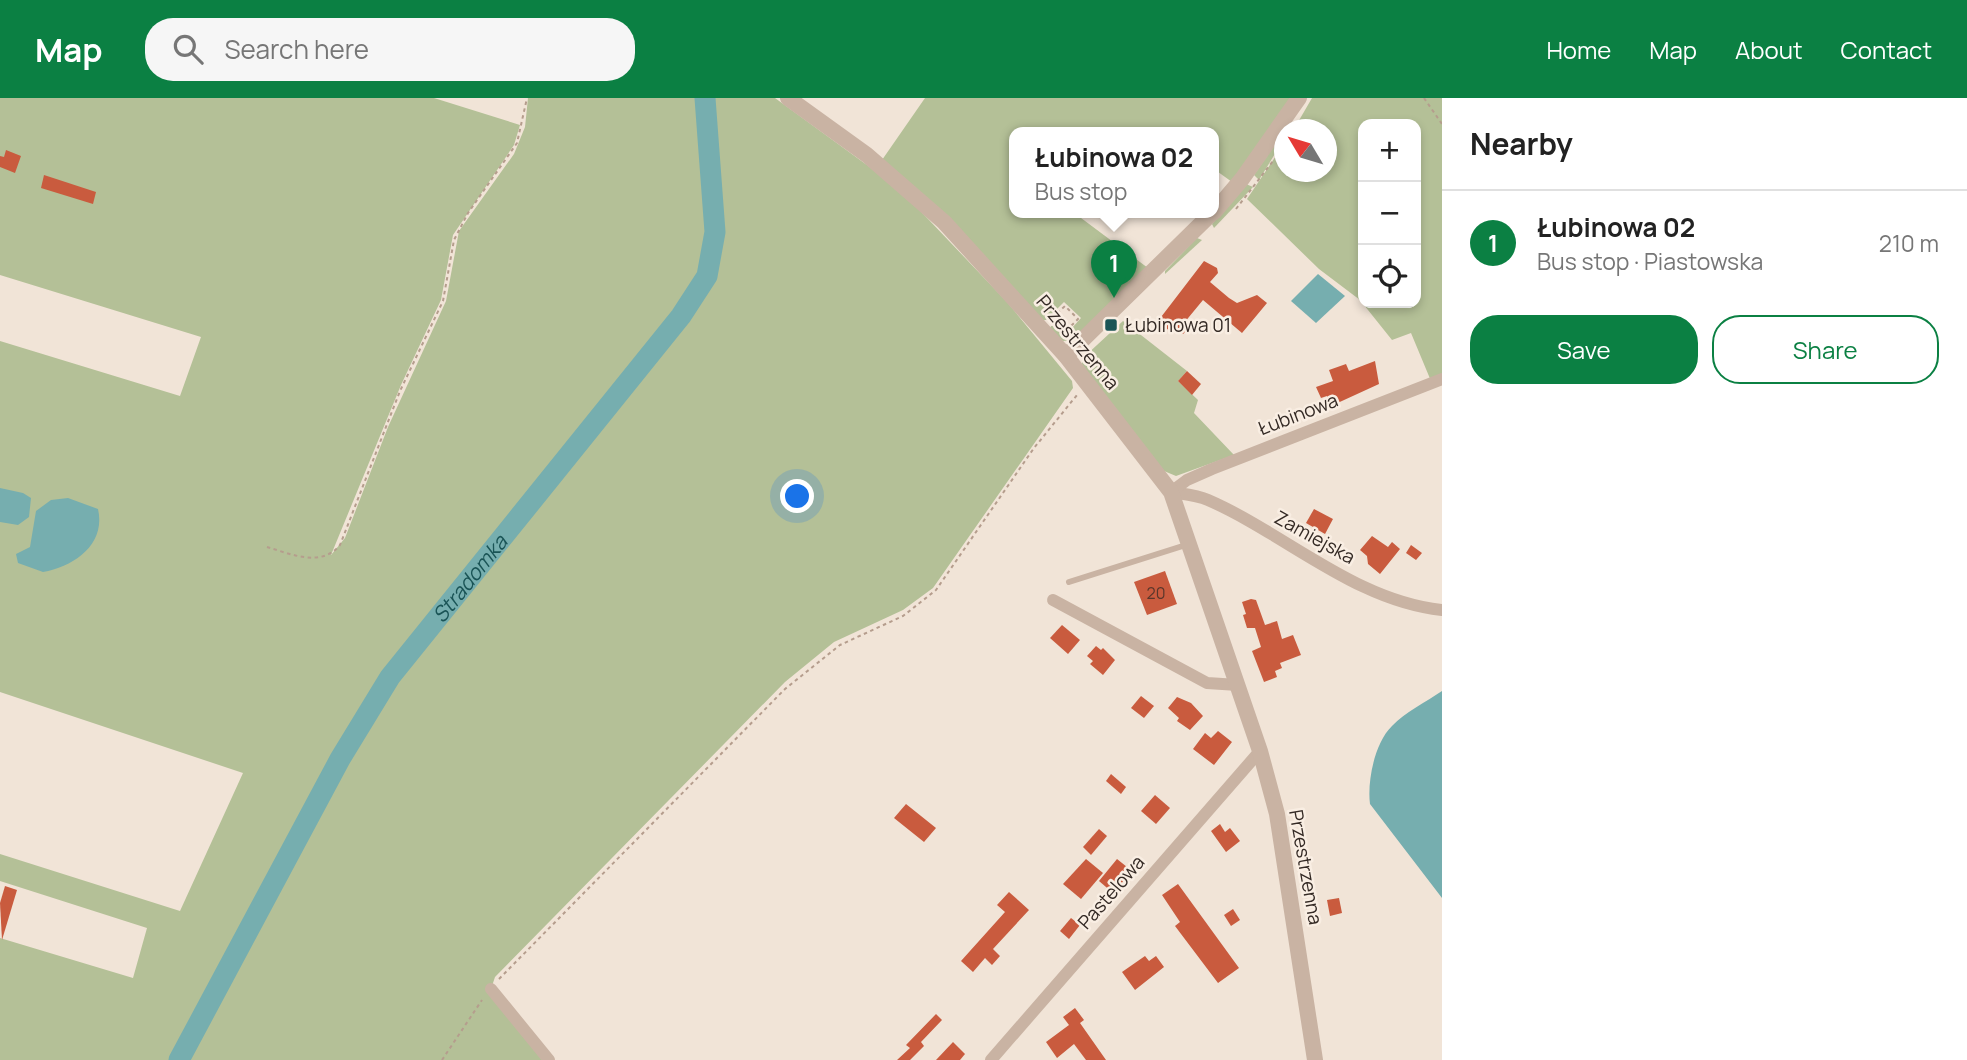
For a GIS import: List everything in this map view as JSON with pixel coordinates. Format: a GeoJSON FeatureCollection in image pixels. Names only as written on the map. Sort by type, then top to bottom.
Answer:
{"type":"FeatureCollection","features":[{"type":"Feature","properties":{"kind":"street","name":"Przestrzenna"},"geometry":{"type":"LineString","coordinates":[[788,98],[877,163],[944,222],[1066,356],[1171,492],[1191,543],[1260,751],[1277,814],[1315,1060]]}},
{"type":"Feature","properties":{"kind":"street"},"geometry":{"type":"LineString","coordinates":[[1219,206],[1242,179],[1299,98]]}},
{"type":"Feature","properties":{"kind":"street"},"geometry":{"type":"LineString","coordinates":[[1066,356],[1208,218]]}},
{"type":"Feature","properties":{"kind":"street","name":"Łubinowa"},"geometry":{"type":"LineString","coordinates":[[1171,492],[1212,469],[1442,379]]}},
{"type":"Feature","properties":{"kind":"street","name":"Zamiejska"},"geometry":{"type":"LineString","coordinates":[[1171,492],[1206,499],[1372,590],[1402,603],[1442,610]]}},
{"type":"Feature","properties":{"kind":"street"},"geometry":{"type":"LineString","coordinates":[[1053,600],[1207,682],[1238,685]]}},
{"type":"Feature","properties":{"kind":"street","name":"Pastelowa"},"geometry":{"type":"LineString","coordinates":[[991,1060],[1260,751]]}},
{"type":"Feature","properties":{"kind":"street"},"geometry":{"type":"LineString","coordinates":[[491,989],[549,1060]]}},
{"type":"Feature","properties":{"kind":"lane"},"geometry":{"type":"LineString","coordinates":[[1069,583],[1191,543]]}},
{"type":"Feature","properties":{"kind":"path"},"geometry":{"type":"LineString","coordinates":[[267,547],[317,558],[328,555],[340,545],[400,391],[443,301],[457,233],[517,143],[527,98]]}},
{"type":"Feature","properties":{"kind":"path"},"geometry":{"type":"LineString","coordinates":[[1424,98],[1442,124]]}},
{"type":"Feature","properties":{"kind":"path"},"geometry":{"type":"LineString","coordinates":[[1065,306],[1078,319],[1071,327],[1050,325],[1042,330],[1065,306]]}},
{"type":"Feature","properties":{"kind":"path"},"geometry":{"type":"LineString","coordinates":[[442,1060],[463,1025],[512,963],[785,689],[839,645],[903,617],[936,590],[1034,449],[1067,405],[1087,384]]}},
{"type":"Feature","properties":{"kind":"green space"},"geometry":{"type":"Polygon","coordinates":[[[0,98],[434,98],[520,125],[514,145],[453,235],[441,300],[401,385],[331,555],[345,538],[388,427],[446,301],[459,231],[514,154],[525,127],[528,98],[775,98],[882,176],[911,201],[1007,302],[1072,381],[1073,388],[933,588],[903,610],[834,642],[785,682],[495,977],[491,989],[549,1060],[0,1060],[0,938],[133,978],[147,928],[0,881],[0,854],[180,911],[243,773],[0,692],[0,341],[180,396],[201,337],[0,275],[0,98]]]}},
{"type":"Feature","properties":{"kind":"green space"},"geometry":{"type":"Polygon","coordinates":[[[925,98],[1291,98],[1232,182],[1219,173],[1219,127],[1009,127],[1009,218],[1081,218],[1148,268],[1072,340],[1063,341],[1049,332],[1051,326],[1072,328],[1081,318],[1064,302],[1046,320],[1039,320],[882,160],[925,98]]]}},
{"type":"Feature","properties":{"kind":"green space"},"geometry":{"type":"Polygon","coordinates":[[[1312,98],[1442,98],[1442,376],[1431,381],[1411,333],[1392,340],[1366,308],[1421,308],[1421,119],[1358,119],[1358,298],[1319,269],[1247,199],[1274,159],[1274,182],[1337,182],[1337,119],[1300,119],[1312,98]]]}},
{"type":"Feature","properties":{"kind":"green space"},"geometry":{"type":"Polygon","coordinates":[[[1274,146],[1274,155],[1259,180],[1254,175],[1274,146]]]}},
{"type":"Feature","properties":{"kind":"green space"},"geometry":{"type":"Polygon","coordinates":[[[1246,184],[1253,187],[1214,228],[1212,224],[1246,184]]]}},
{"type":"Feature","properties":{"kind":"green space"},"geometry":{"type":"Polygon","coordinates":[[[1197,238],[1202,240],[1165,274],[1165,271],[1197,238]]]}},
{"type":"Feature","properties":{"kind":"green space"},"geometry":{"type":"Polygon","coordinates":[[[1123,321],[1187,371],[1178,381],[1198,400],[1194,413],[1234,455],[1176,476],[1164,471],[1081,367],[1084,357],[1123,321]]]}},
{"type":"Feature","properties":{"kind":"water"},"geometry":{"type":"Polygon","coordinates":[[[1318,274],[1345,296],[1316,323],[1291,301],[1318,274]]]}},
{"type":"Feature","properties":{"kind":"water"},"geometry":{"type":"Polygon","coordinates":[[[0,488],[23,493],[31,498],[29,517],[18,525],[0,522],[0,488]]]}},
{"type":"Feature","properties":{"kind":"water"},"geometry":{"type":"Polygon","coordinates":[[[68,498],[98,509],[99,522],[93,543],[77,559],[55,569],[43,572],[18,563],[16,554],[30,547],[36,511],[51,500],[68,498]]]}},
{"type":"Feature","properties":{"kind":"water"},"geometry":{"type":"Polygon","coordinates":[[[1442,691],[1442,898],[1370,804],[1369,795],[1374,762],[1386,733],[1403,716],[1442,691]]]}},
{"type":"Feature","properties":{"kind":"building"},"geometry":{"type":"Polygon","coordinates":[[[6,150],[21,156],[15,173],[0,167],[0,156],[4,157],[6,150]]]}},
{"type":"Feature","properties":{"kind":"building"},"geometry":{"type":"Polygon","coordinates":[[[44,175],[96,192],[93,204],[41,188],[44,175]]]}},
{"type":"Feature","properties":{"kind":"building"},"geometry":{"type":"Polygon","coordinates":[[[1204,261],[1217,268],[1218,273],[1210,282],[1229,298],[1237,303],[1257,295],[1267,303],[1242,333],[1203,300],[1184,323],[1190,327],[1183,334],[1179,330],[1173,334],[1158,321],[1204,261]]]}},
{"type":"Feature","properties":{"kind":"building"},"geometry":{"type":"Polygon","coordinates":[[[1375,361],[1379,384],[1331,406],[1327,396],[1321,398],[1316,387],[1333,381],[1329,370],[1346,364],[1349,371],[1375,361]]]}},
{"type":"Feature","properties":{"kind":"building"},"geometry":{"type":"Polygon","coordinates":[[[1187,371],[1201,384],[1192,395],[1178,381],[1187,371]]]}},
{"type":"Feature","properties":{"kind":"building"},"geometry":{"type":"Polygon","coordinates":[[[1314,509],[1333,519],[1325,534],[1306,523],[1314,509]]]}},
{"type":"Feature","properties":{"kind":"building"},"geometry":{"type":"Polygon","coordinates":[[[1372,536],[1388,547],[1392,542],[1400,549],[1380,574],[1368,564],[1367,556],[1360,550],[1372,536]]]}},
{"type":"Feature","properties":{"kind":"building"},"geometry":{"type":"Polygon","coordinates":[[[1411,545],[1422,553],[1416,560],[1406,553],[1411,545]]]}},
{"type":"Feature","properties":{"kind":"building"},"geometry":{"type":"Polygon","coordinates":[[[1165,571],[1177,604],[1147,615],[1134,582],[1165,571]]]}},
{"type":"Feature","properties":{"kind":"building"},"geometry":{"type":"Polygon","coordinates":[[[1256,600],[1265,625],[1277,621],[1282,639],[1293,635],[1301,655],[1280,663],[1282,668],[1275,671],[1277,677],[1264,682],[1252,651],[1261,647],[1255,628],[1247,628],[1243,615],[1246,614],[1242,602],[1256,600]]]}},
{"type":"Feature","properties":{"kind":"building"},"geometry":{"type":"Polygon","coordinates":[[[1062,625],[1080,640],[1068,654],[1050,638],[1062,625]]]}},
{"type":"Feature","properties":{"kind":"building"},"geometry":{"type":"Polygon","coordinates":[[[1096,646],[1101,650],[1103,648],[1115,660],[1103,675],[1090,664],[1093,661],[1087,656],[1096,646]]]}},
{"type":"Feature","properties":{"kind":"building"},"geometry":{"type":"Polygon","coordinates":[[[1141,696],[1154,706],[1144,718],[1131,708],[1141,696]]]}},
{"type":"Feature","properties":{"kind":"building"},"geometry":{"type":"Polygon","coordinates":[[[1177,697],[1191,703],[1203,716],[1190,730],[1177,721],[1179,718],[1168,708],[1177,697]]]}},
{"type":"Feature","properties":{"kind":"building"},"geometry":{"type":"Polygon","coordinates":[[[1218,731],[1232,742],[1214,765],[1193,749],[1205,733],[1211,738],[1218,731]]]}},
{"type":"Feature","properties":{"kind":"building"},"geometry":{"type":"Polygon","coordinates":[[[1111,774],[1126,787],[1121,794],[1106,781],[1111,774]]]}},
{"type":"Feature","properties":{"kind":"building"},"geometry":{"type":"Polygon","coordinates":[[[1155,795],[1170,808],[1156,824],[1141,811],[1155,795]]]}},
{"type":"Feature","properties":{"kind":"building"},"geometry":{"type":"Polygon","coordinates":[[[906,804],[936,828],[924,842],[894,818],[906,804]]]}},
{"type":"Feature","properties":{"kind":"building"},"geometry":{"type":"Polygon","coordinates":[[[1220,824],[1225,832],[1230,828],[1240,841],[1226,852],[1211,831],[1220,824]]]}},
{"type":"Feature","properties":{"kind":"building"},"geometry":{"type":"Polygon","coordinates":[[[1099,829],[1107,836],[1091,855],[1083,847],[1099,829]]]}},
{"type":"Feature","properties":{"kind":"building"},"geometry":{"type":"Polygon","coordinates":[[[1086,859],[1103,873],[1081,899],[1063,884],[1086,859]]]}},
{"type":"Feature","properties":{"kind":"building"},"geometry":{"type":"Polygon","coordinates":[[[1117,859],[1132,871],[1113,893],[1099,881],[1117,859]]]}},
{"type":"Feature","properties":{"kind":"building"},"geometry":{"type":"Polygon","coordinates":[[[1178,884],[1239,968],[1218,983],[1175,926],[1180,922],[1162,895],[1178,884]]]}},
{"type":"Feature","properties":{"kind":"building"},"geometry":{"type":"Polygon","coordinates":[[[5,886],[17,890],[2,940],[0,903],[5,886]]]}},
{"type":"Feature","properties":{"kind":"building"},"geometry":{"type":"Polygon","coordinates":[[[1009,892],[1029,910],[993,949],[1000,956],[992,965],[985,958],[973,972],[961,961],[1005,912],[997,905],[1009,892]]]}},
{"type":"Feature","properties":{"kind":"building"},"geometry":{"type":"Polygon","coordinates":[[[1339,898],[1342,913],[1330,916],[1327,900],[1339,898]]]}},
{"type":"Feature","properties":{"kind":"building"},"geometry":{"type":"Polygon","coordinates":[[[1233,909],[1240,920],[1231,926],[1224,915],[1233,909]]]}},
{"type":"Feature","properties":{"kind":"building"},"geometry":{"type":"Polygon","coordinates":[[[1071,918],[1080,925],[1069,939],[1060,931],[1071,918]]]}},
{"type":"Feature","properties":{"kind":"building"},"geometry":{"type":"Polygon","coordinates":[[[1145,956],[1149,961],[1156,956],[1164,967],[1135,990],[1122,972],[1145,956]]]}},
{"type":"Feature","properties":{"kind":"building"},"geometry":{"type":"Polygon","coordinates":[[[1075,1008],[1084,1020],[1080,1023],[1106,1060],[1086,1060],[1074,1044],[1057,1058],[1046,1042],[1069,1025],[1063,1017],[1075,1008]]]}},
{"type":"Feature","properties":{"kind":"building"},"geometry":{"type":"Polygon","coordinates":[[[936,1014],[942,1020],[921,1042],[924,1046],[910,1060],[897,1060],[910,1048],[906,1045],[936,1014]]]}},
{"type":"Feature","properties":{"kind":"building"},"geometry":{"type":"Polygon","coordinates":[[[953,1042],[965,1054],[960,1060],[936,1060],[953,1042]]]}},
{"type":"Feature","properties":{"kind":"waterway","name":"Stradomka"},"geometry":{"type":"LineString","coordinates":[[179,1060],[340,759],[390,677],[681,316],[707,276],[715,232],[705,98]]}},
{"type":"Feature","properties":{"kind":"place","name":"Łubinowa 02"},"geometry":{"type":"Point","coordinates":[1114,298]}},
{"type":"Feature","properties":{"kind":"place","name":"Łubinowa 01"},"geometry":{"type":"Point","coordinates":[1111,325]}}]}
